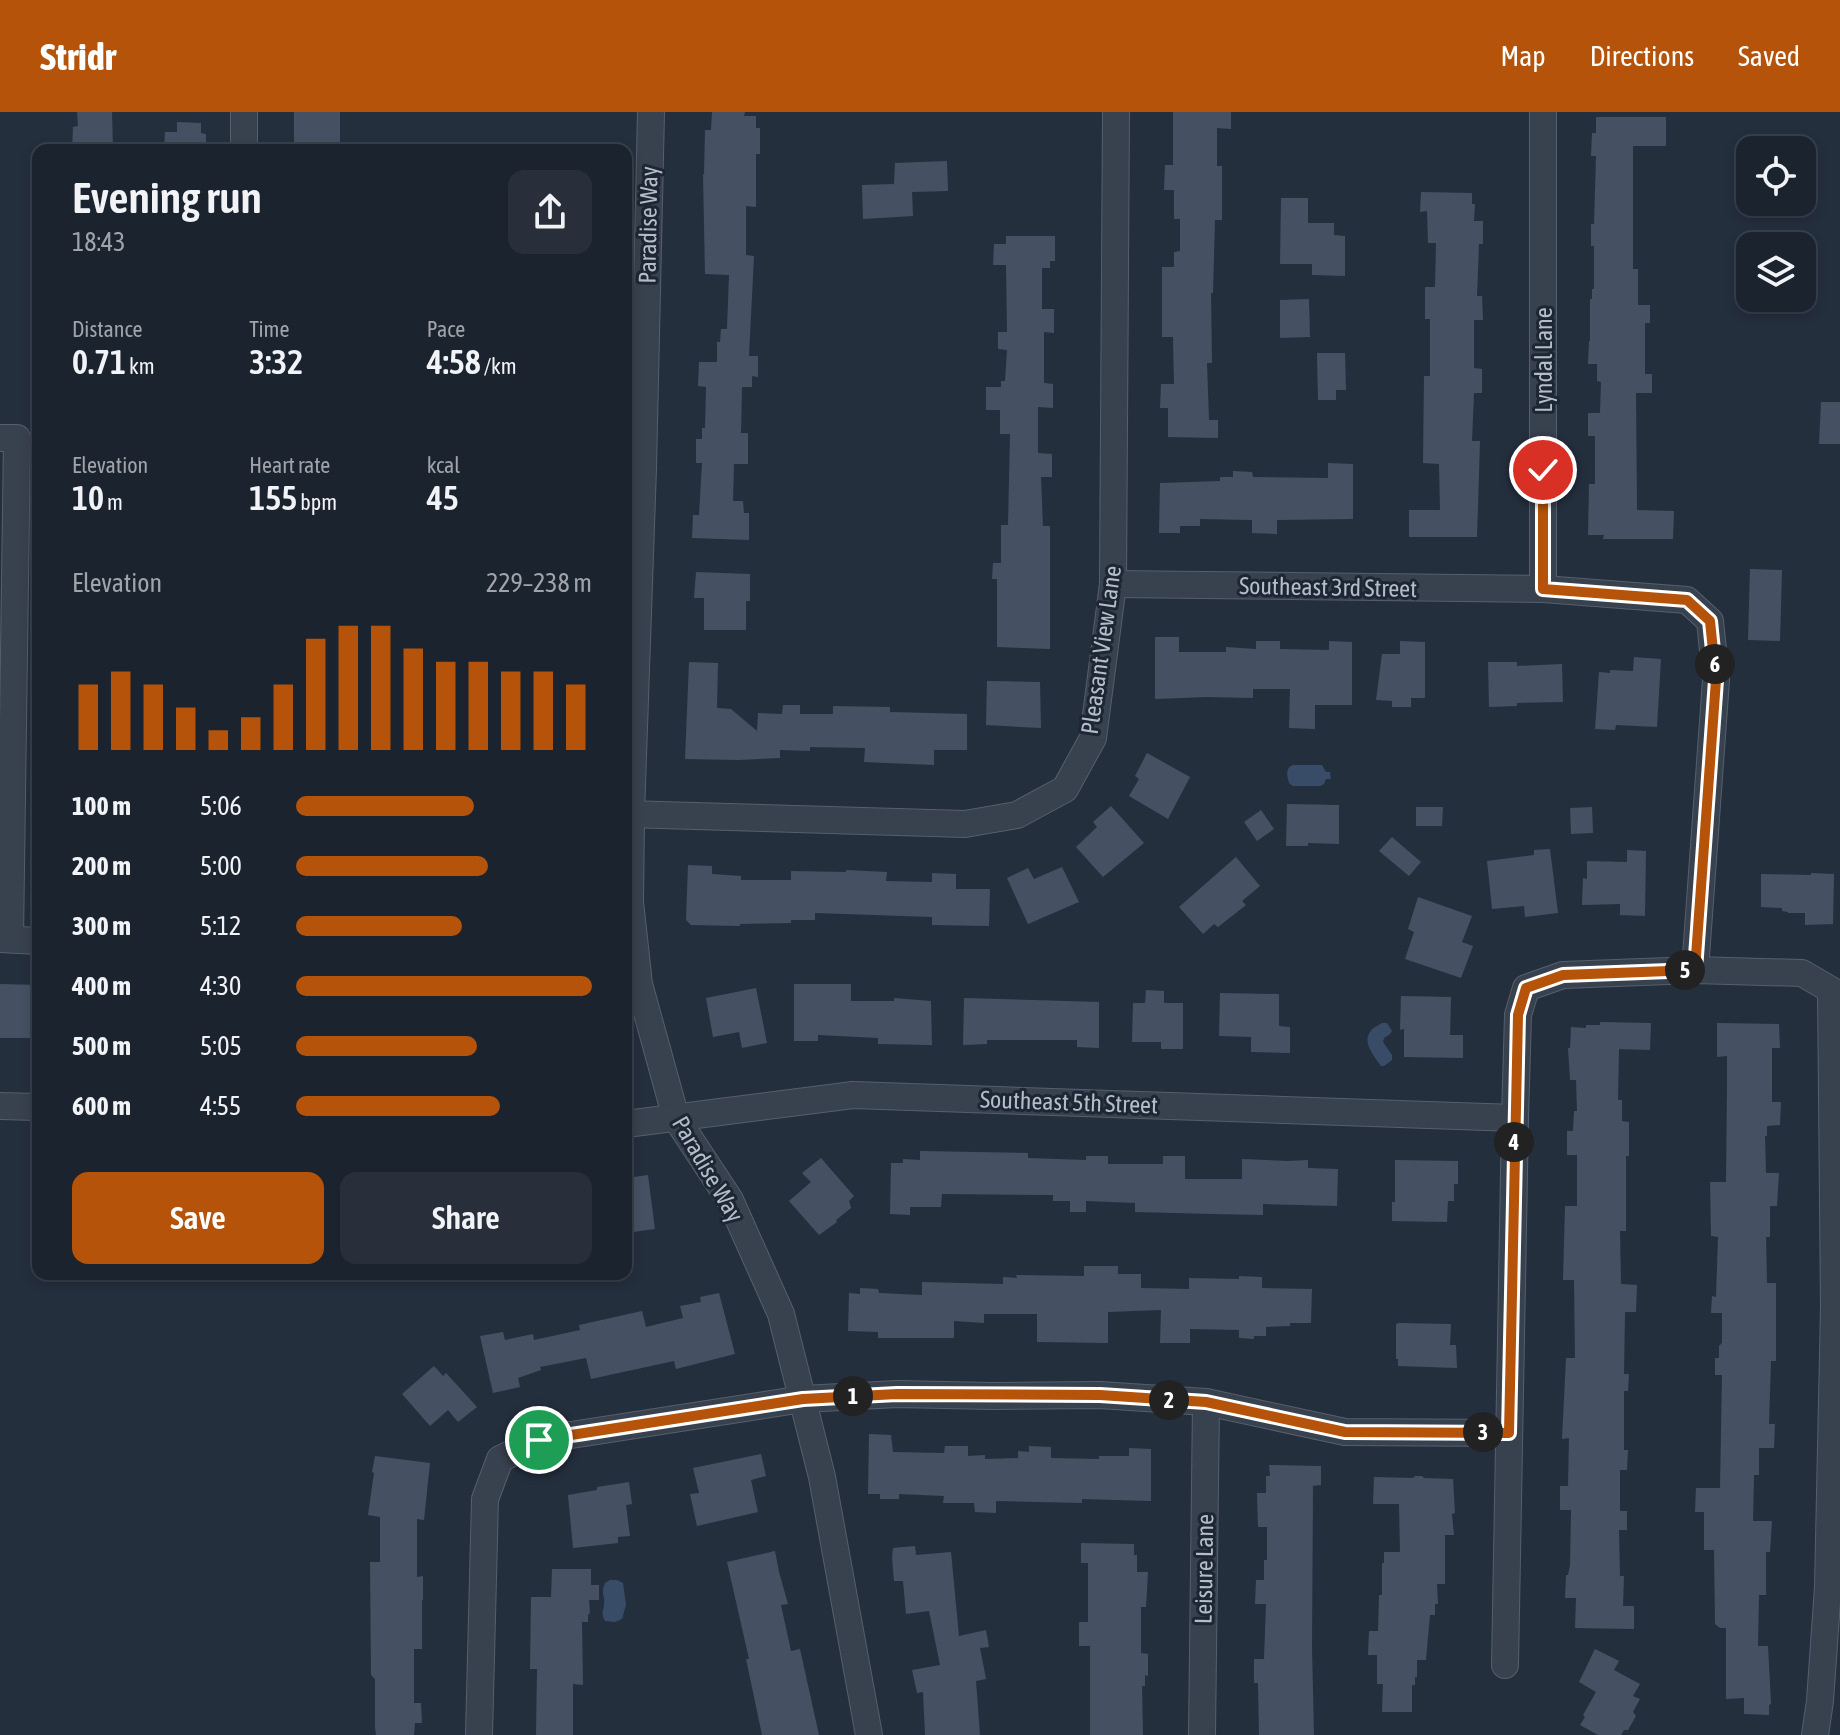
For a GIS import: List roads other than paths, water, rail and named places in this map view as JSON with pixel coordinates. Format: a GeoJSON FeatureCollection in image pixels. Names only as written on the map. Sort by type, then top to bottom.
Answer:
{"type":"FeatureCollection","features":[{"type":"Feature","properties":{"kind":"street"},"geometry":{"type":"LineString","coordinates":[[244,112],[244,144]]}},
{"type":"Feature","properties":{"kind":"street","name":"Paradise Way"},"geometry":{"type":"LineString","coordinates":[[632,583],[634,467],[651,112]]}},
{"type":"Feature","properties":{"kind":"street","name":"Pleasant View Lane"},"geometry":{"type":"LineString","coordinates":[[632,814],[965,824],[1017,815],[1065,789],[1093,738],[1113,584],[1116,112]]}},
{"type":"Feature","properties":{"kind":"street","name":"Lyndal Lane"},"geometry":{"type":"LineString","coordinates":[[1543,112],[1543,589]]}},
{"type":"Feature","properties":{"kind":"street"},"geometry":{"type":"LineString","coordinates":[[8,438],[5,939],[32,941]]}},
{"type":"Feature","properties":{"kind":"street","name":"Southeast 3rd Street"},"geometry":{"type":"LineString","coordinates":[[1113,584],[1543,589]]}},
{"type":"Feature","properties":{"kind":"street"},"geometry":{"type":"LineString","coordinates":[[1543,589],[1687,600],[1710,621],[1716,680],[1695,970]]}},
{"type":"Feature","properties":{"kind":"street","name":"Paradise Way"},"geometry":{"type":"LineString","coordinates":[[632,920],[639,984],[676,1118],[730,1200],[781,1314],[822,1477],[869,1735]]}},
{"type":"Feature","properties":{"kind":"street"},"geometry":{"type":"LineString","coordinates":[[1505,1665],[1518,1015],[1526,988],[1563,975],[1695,970],[1802,973],[1831,990],[1834,1587],[1815,1735]]}},
{"type":"Feature","properties":{"kind":"street","name":"Southeast 5th Street"},"geometry":{"type":"LineString","coordinates":[[632,1123],[853,1095],[1515,1118]]}},
{"type":"Feature","properties":{"kind":"street"},"geometry":{"type":"LineString","coordinates":[[0,1106],[32,1107]]}},
{"type":"Feature","properties":{"kind":"street"},"geometry":{"type":"LineString","coordinates":[[479,1735],[485,1499],[500,1459],[539,1440],[803,1399],[897,1394],[1100,1395],[1206,1402],[1345,1432],[1509,1433]]}},
{"type":"Feature","properties":{"kind":"street","name":"Leisure Lane"},"geometry":{"type":"LineString","coordinates":[[1202,1735],[1206,1402]]}},
{"type":"Feature","properties":{"kind":"water"},"geometry":{"type":"Polygon","coordinates":[[[1293,765],[1322,765],[1326,772],[1330,772],[1331,779],[1326,779],[1320,786],[1293,786],[1289,783],[1287,772],[1293,765]]]}},
{"type":"Feature","properties":{"kind":"water"},"geometry":{"type":"Polygon","coordinates":[[[1387,1023],[1392,1031],[1383,1042],[1392,1060],[1384,1066],[1368,1045],[1371,1030],[1387,1023]]]}},
{"type":"Feature","properties":{"kind":"water"},"geometry":{"type":"Polygon","coordinates":[[[610,1580],[623,1583],[626,1605],[622,1619],[615,1622],[605,1621],[603,1614],[604,1587],[610,1580]]]}}]}
